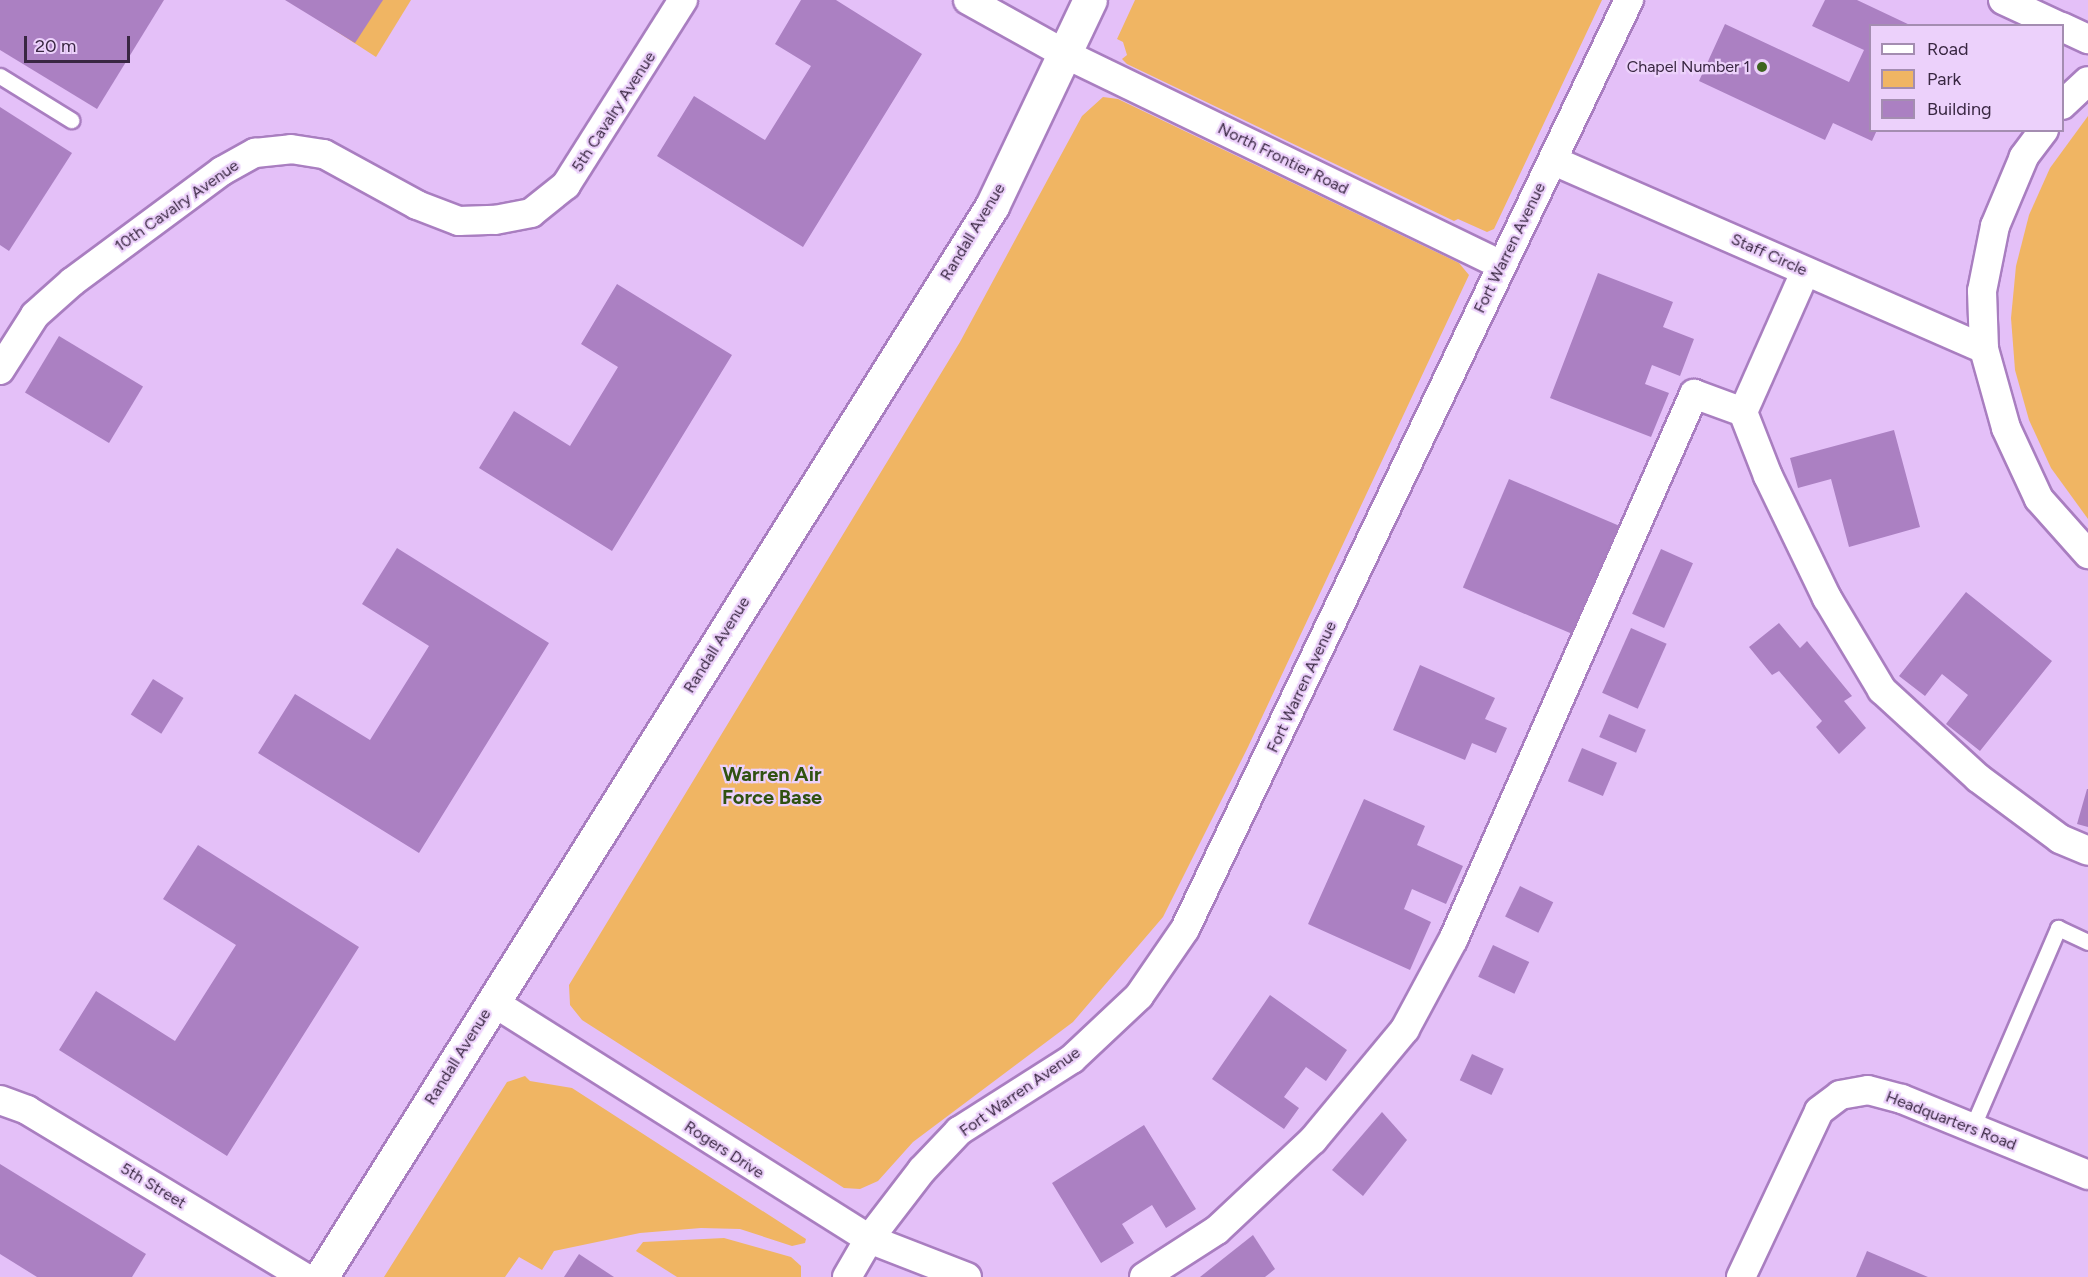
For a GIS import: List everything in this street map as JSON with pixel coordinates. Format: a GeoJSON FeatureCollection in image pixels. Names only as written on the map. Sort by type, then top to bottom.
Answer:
{"type":"FeatureCollection","features":[{"type":"Feature","properties":{"kind":"street","name":"5th Cavalry Avenue"},"geometry":{"type":"LineString","coordinates":[[531,213],[566,185],[683,0]]}},
{"type":"Feature","properties":{"kind":"street","name":"North Frontier Road"},"geometry":{"type":"LineString","coordinates":[[968,0],[1065,54],[1500,265]]}},
{"type":"Feature","properties":{"kind":"street","name":"Randall Avenue"},"geometry":{"type":"LineString","coordinates":[[321,1277],[992,206],[1090,0]]}},
{"type":"Feature","properties":{"kind":"street","name":"Fort Warren Avenue"},"geometry":{"type":"LineString","coordinates":[[847,1277],[869,1239],[922,1170],[959,1131],[1072,1059],[1139,996],[1185,929],[1500,265],[1554,161],[1629,0]]}},
{"type":"Feature","properties":{"kind":"street"},"geometry":{"type":"LineString","coordinates":[[2003,0],[2057,24]]}},
{"type":"Feature","properties":{"kind":"street"},"geometry":{"type":"LineString","coordinates":[[2064,27],[2088,39]]}},
{"type":"Feature","properties":{"kind":"street"},"geometry":{"type":"LineString","coordinates":[[2064,103],[2088,81]]}},
{"type":"Feature","properties":{"kind":"street"},"geometry":{"type":"LineString","coordinates":[[2043,132],[2024,158],[1995,226],[1982,291],[1984,349],[2006,428],[2039,499],[2088,554]]}},
{"type":"Feature","properties":{"kind":"street","name":"10th Cavalry Avenue"},"geometry":{"type":"LineString","coordinates":[[0,370],[35,315],[72,282],[222,171],[255,153],[291,149],[324,154],[417,206],[459,221],[495,220],[531,213]]}},
{"type":"Feature","properties":{"kind":"street","name":"Staff Circle"},"geometry":{"type":"LineString","coordinates":[[1554,161],[1984,349]]}},
{"type":"Feature","properties":{"kind":"street"},"geometry":{"type":"LineString","coordinates":[[1805,272],[1743,412],[1768,476],[1827,598],[1882,690],[1978,778],[2060,839],[2088,851]]}},
{"type":"Feature","properties":{"kind":"street"},"geometry":{"type":"LineString","coordinates":[[1144,1277],[1217,1230],[1313,1140],[1405,1029],[1453,940],[1694,394],[1743,412]]}},
{"type":"Feature","properties":{"kind":"street","name":"Rogers Drive"},"geometry":{"type":"LineString","coordinates":[[493,1002],[869,1239],[967,1277]]}},
{"type":"Feature","properties":{"kind":"street","name":"Headquarters Road"},"geometry":{"type":"LineString","coordinates":[[1741,1277],[1820,1111],[1840,1095],[1868,1090],[1902,1099],[2088,1175]]}},
{"type":"Feature","properties":{"kind":"street","name":"5th Street"},"geometry":{"type":"LineString","coordinates":[[0,1100],[27,1110],[304,1277]]}},
{"type":"Feature","properties":{"kind":"lane"},"geometry":{"type":"LineString","coordinates":[[0,76],[71,120]]}},
{"type":"Feature","properties":{"kind":"lane"},"geometry":{"type":"LineString","coordinates":[[1972,1128],[2058,928],[2088,942]]}},
{"type":"Feature","properties":{"kind":"green space"},"geometry":{"type":"Polygon","coordinates":[[[288,0],[411,0],[376,57],[288,0]]]}},
{"type":"Feature","properties":{"kind":"green space"},"geometry":{"type":"Polygon","coordinates":[[[1135,0],[1602,0],[1494,229],[1487,232],[1458,219],[1454,221],[1127,64],[1122,59],[1127,55],[1123,42],[1117,39],[1135,0]]]}},
{"type":"Feature","properties":{"kind":"green space"},"geometry":{"type":"Polygon","coordinates":[[[1103,97],[1118,99],[1459,263],[1469,275],[1248,747],[1163,917],[1073,1022],[913,1142],[878,1181],[860,1189],[844,1188],[582,1020],[570,1005],[569,985],[960,342],[1082,116],[1103,97]]]}},
{"type":"Feature","properties":{"kind":"green space"},"geometry":{"type":"Polygon","coordinates":[[[2088,116],[2088,519],[2051,468],[2029,420],[2015,370],[2011,318],[2016,266],[2029,215],[2050,168],[2088,116]]]}},
{"type":"Feature","properties":{"kind":"green space"},"geometry":{"type":"Polygon","coordinates":[[[525,1076],[530,1081],[572,1088],[806,1239],[805,1243],[792,1246],[740,1229],[701,1228],[640,1233],[554,1251],[542,1270],[519,1257],[505,1277],[384,1277],[507,1082],[525,1076]]]}},
{"type":"Feature","properties":{"kind":"green space"},"geometry":{"type":"Polygon","coordinates":[[[724,1238],[791,1257],[801,1266],[801,1277],[677,1277],[636,1251],[643,1242],[724,1238]]]}},
{"type":"Feature","properties":{"kind":"building"},"geometry":{"type":"Polygon","coordinates":[[[0,0],[164,0],[97,109],[0,50],[0,0]]]}},
{"type":"Feature","properties":{"kind":"building"},"geometry":{"type":"Polygon","coordinates":[[[285,0],[383,0],[355,43],[285,0]]]}},
{"type":"Feature","properties":{"kind":"building"},"geometry":{"type":"Polygon","coordinates":[[[801,0],[836,0],[922,54],[803,247],[657,156],[694,96],[765,140],[811,66],[775,44],[801,0]]]}},
{"type":"Feature","properties":{"kind":"building","name":"Chapel Number 1"},"geometry":{"type":"Polygon","coordinates":[[[1825,0],[1857,0],[1908,24],[1869,24],[1869,132],[1876,132],[1872,141],[1833,123],[1825,140],[1699,81],[1725,24],[1849,82],[1864,50],[1812,26],[1825,0]]]}},
{"type":"Feature","properties":{"kind":"building"},"geometry":{"type":"Polygon","coordinates":[[[0,107],[72,153],[9,251],[0,245],[0,107]]]}},
{"type":"Feature","properties":{"kind":"building"},"geometry":{"type":"Polygon","coordinates":[[[1598,273],[1673,302],[1663,327],[1694,339],[1680,376],[1652,365],[1645,384],[1669,393],[1651,437],[1550,398],[1598,273]]]}},
{"type":"Feature","properties":{"kind":"building"},"geometry":{"type":"Polygon","coordinates":[[[617,284],[732,355],[612,551],[479,468],[514,411],[570,446],[618,367],[581,344],[617,284]]]}},
{"type":"Feature","properties":{"kind":"building"},"geometry":{"type":"Polygon","coordinates":[[[59,336],[143,386],[109,443],[25,393],[59,336]]]}},
{"type":"Feature","properties":{"kind":"building"},"geometry":{"type":"Polygon","coordinates":[[[1894,430],[1920,527],[1849,547],[1831,479],[1798,488],[1790,458],[1894,430]]]}},
{"type":"Feature","properties":{"kind":"building"},"geometry":{"type":"Polygon","coordinates":[[[1509,479],[1619,525],[1572,634],[1463,588],[1509,479]]]}},
{"type":"Feature","properties":{"kind":"building"},"geometry":{"type":"Polygon","coordinates":[[[397,548],[549,643],[419,853],[258,753],[295,694],[370,740],[429,646],[362,604],[397,548]]]}},
{"type":"Feature","properties":{"kind":"building"},"geometry":{"type":"Polygon","coordinates":[[[1661,549],[1693,563],[1664,628],[1632,614],[1661,549]]]}},
{"type":"Feature","properties":{"kind":"building"},"geometry":{"type":"Polygon","coordinates":[[[1966,592],[2052,661],[1980,751],[1946,724],[1968,695],[1942,674],[1925,696],[1899,676],[1966,592]]]}},
{"type":"Feature","properties":{"kind":"building"},"geometry":{"type":"Polygon","coordinates":[[[1779,623],[1800,648],[1807,641],[1852,696],[1844,701],[1866,728],[1839,754],[1816,727],[1822,721],[1779,671],[1772,675],[1749,647],[1779,623]]]}},
{"type":"Feature","properties":{"kind":"building"},"geometry":{"type":"Polygon","coordinates":[[[1631,628],[1667,644],[1638,709],[1602,693],[1631,628]]]}},
{"type":"Feature","properties":{"kind":"building"},"geometry":{"type":"Polygon","coordinates":[[[1420,665],[1495,698],[1485,719],[1507,728],[1496,753],[1472,743],[1465,760],[1393,730],[1420,665]]]}},
{"type":"Feature","properties":{"kind":"building"},"geometry":{"type":"Polygon","coordinates":[[[153,679],[184,698],[161,734],[131,715],[153,679]]]}},
{"type":"Feature","properties":{"kind":"building"},"geometry":{"type":"Polygon","coordinates":[[[1609,714],[1646,730],[1636,753],[1599,737],[1609,714]]]}},
{"type":"Feature","properties":{"kind":"building"},"geometry":{"type":"Polygon","coordinates":[[[1582,748],[1617,763],[1603,796],[1568,781],[1582,748]]]}},
{"type":"Feature","properties":{"kind":"building"},"geometry":{"type":"Polygon","coordinates":[[[2088,789],[2088,827],[2077,824],[2088,789]]]}},
{"type":"Feature","properties":{"kind":"building"},"geometry":{"type":"Polygon","coordinates":[[[1364,799],[1425,826],[1417,845],[1463,866],[1446,904],[1412,889],[1404,909],[1431,922],[1410,970],[1308,924],[1364,799]]]}},
{"type":"Feature","properties":{"kind":"building"},"geometry":{"type":"Polygon","coordinates":[[[198,845],[359,947],[227,1156],[59,1050],[96,991],[175,1041],[236,945],[163,899],[198,845]]]}},
{"type":"Feature","properties":{"kind":"building"},"geometry":{"type":"Polygon","coordinates":[[[1520,886],[1553,902],[1538,933],[1505,917],[1520,886]]]}},
{"type":"Feature","properties":{"kind":"building"},"geometry":{"type":"Polygon","coordinates":[[[1493,945],[1529,962],[1514,994],[1478,977],[1493,945]]]}},
{"type":"Feature","properties":{"kind":"building"},"geometry":{"type":"Polygon","coordinates":[[[1270,995],[1347,1050],[1326,1081],[1306,1067],[1284,1097],[1299,1108],[1284,1129],[1212,1079],[1270,995]]]}},
{"type":"Feature","properties":{"kind":"building"},"geometry":{"type":"Polygon","coordinates":[[[1472,1054],[1504,1069],[1491,1095],[1460,1080],[1472,1054]]]}},
{"type":"Feature","properties":{"kind":"building"},"geometry":{"type":"Polygon","coordinates":[[[1382,1112],[1407,1140],[1363,1196],[1332,1170],[1382,1112]]]}},
{"type":"Feature","properties":{"kind":"building"},"geometry":{"type":"Polygon","coordinates":[[[1144,1125],[1196,1209],[1166,1228],[1152,1205],[1122,1224],[1134,1243],[1101,1263],[1052,1183],[1144,1125]]]}},
{"type":"Feature","properties":{"kind":"building"},"geometry":{"type":"Polygon","coordinates":[[[0,1164],[146,1254],[132,1277],[37,1277],[0,1254],[0,1164]]]}},
{"type":"Feature","properties":{"kind":"building"},"geometry":{"type":"Polygon","coordinates":[[[1253,1235],[1275,1269],[1265,1277],[1200,1277],[1253,1235]]]}},
{"type":"Feature","properties":{"kind":"building"},"geometry":{"type":"Polygon","coordinates":[[[1867,1251],[1928,1277],[1856,1277],[1867,1251]]]}},
{"type":"Feature","properties":{"kind":"building"},"geometry":{"type":"Polygon","coordinates":[[[579,1254],[614,1277],[564,1277],[579,1254]]]}},
{"type":"Feature","properties":{"kind":"place","name":"Chapel Number 1"},"geometry":{"type":"Point","coordinates":[1762,67]}},
{"type":"Feature","properties":{"kind":"district","name":"Warren Air Force Base"},"geometry":{"type":"Point","coordinates":[772,786]}}]}
